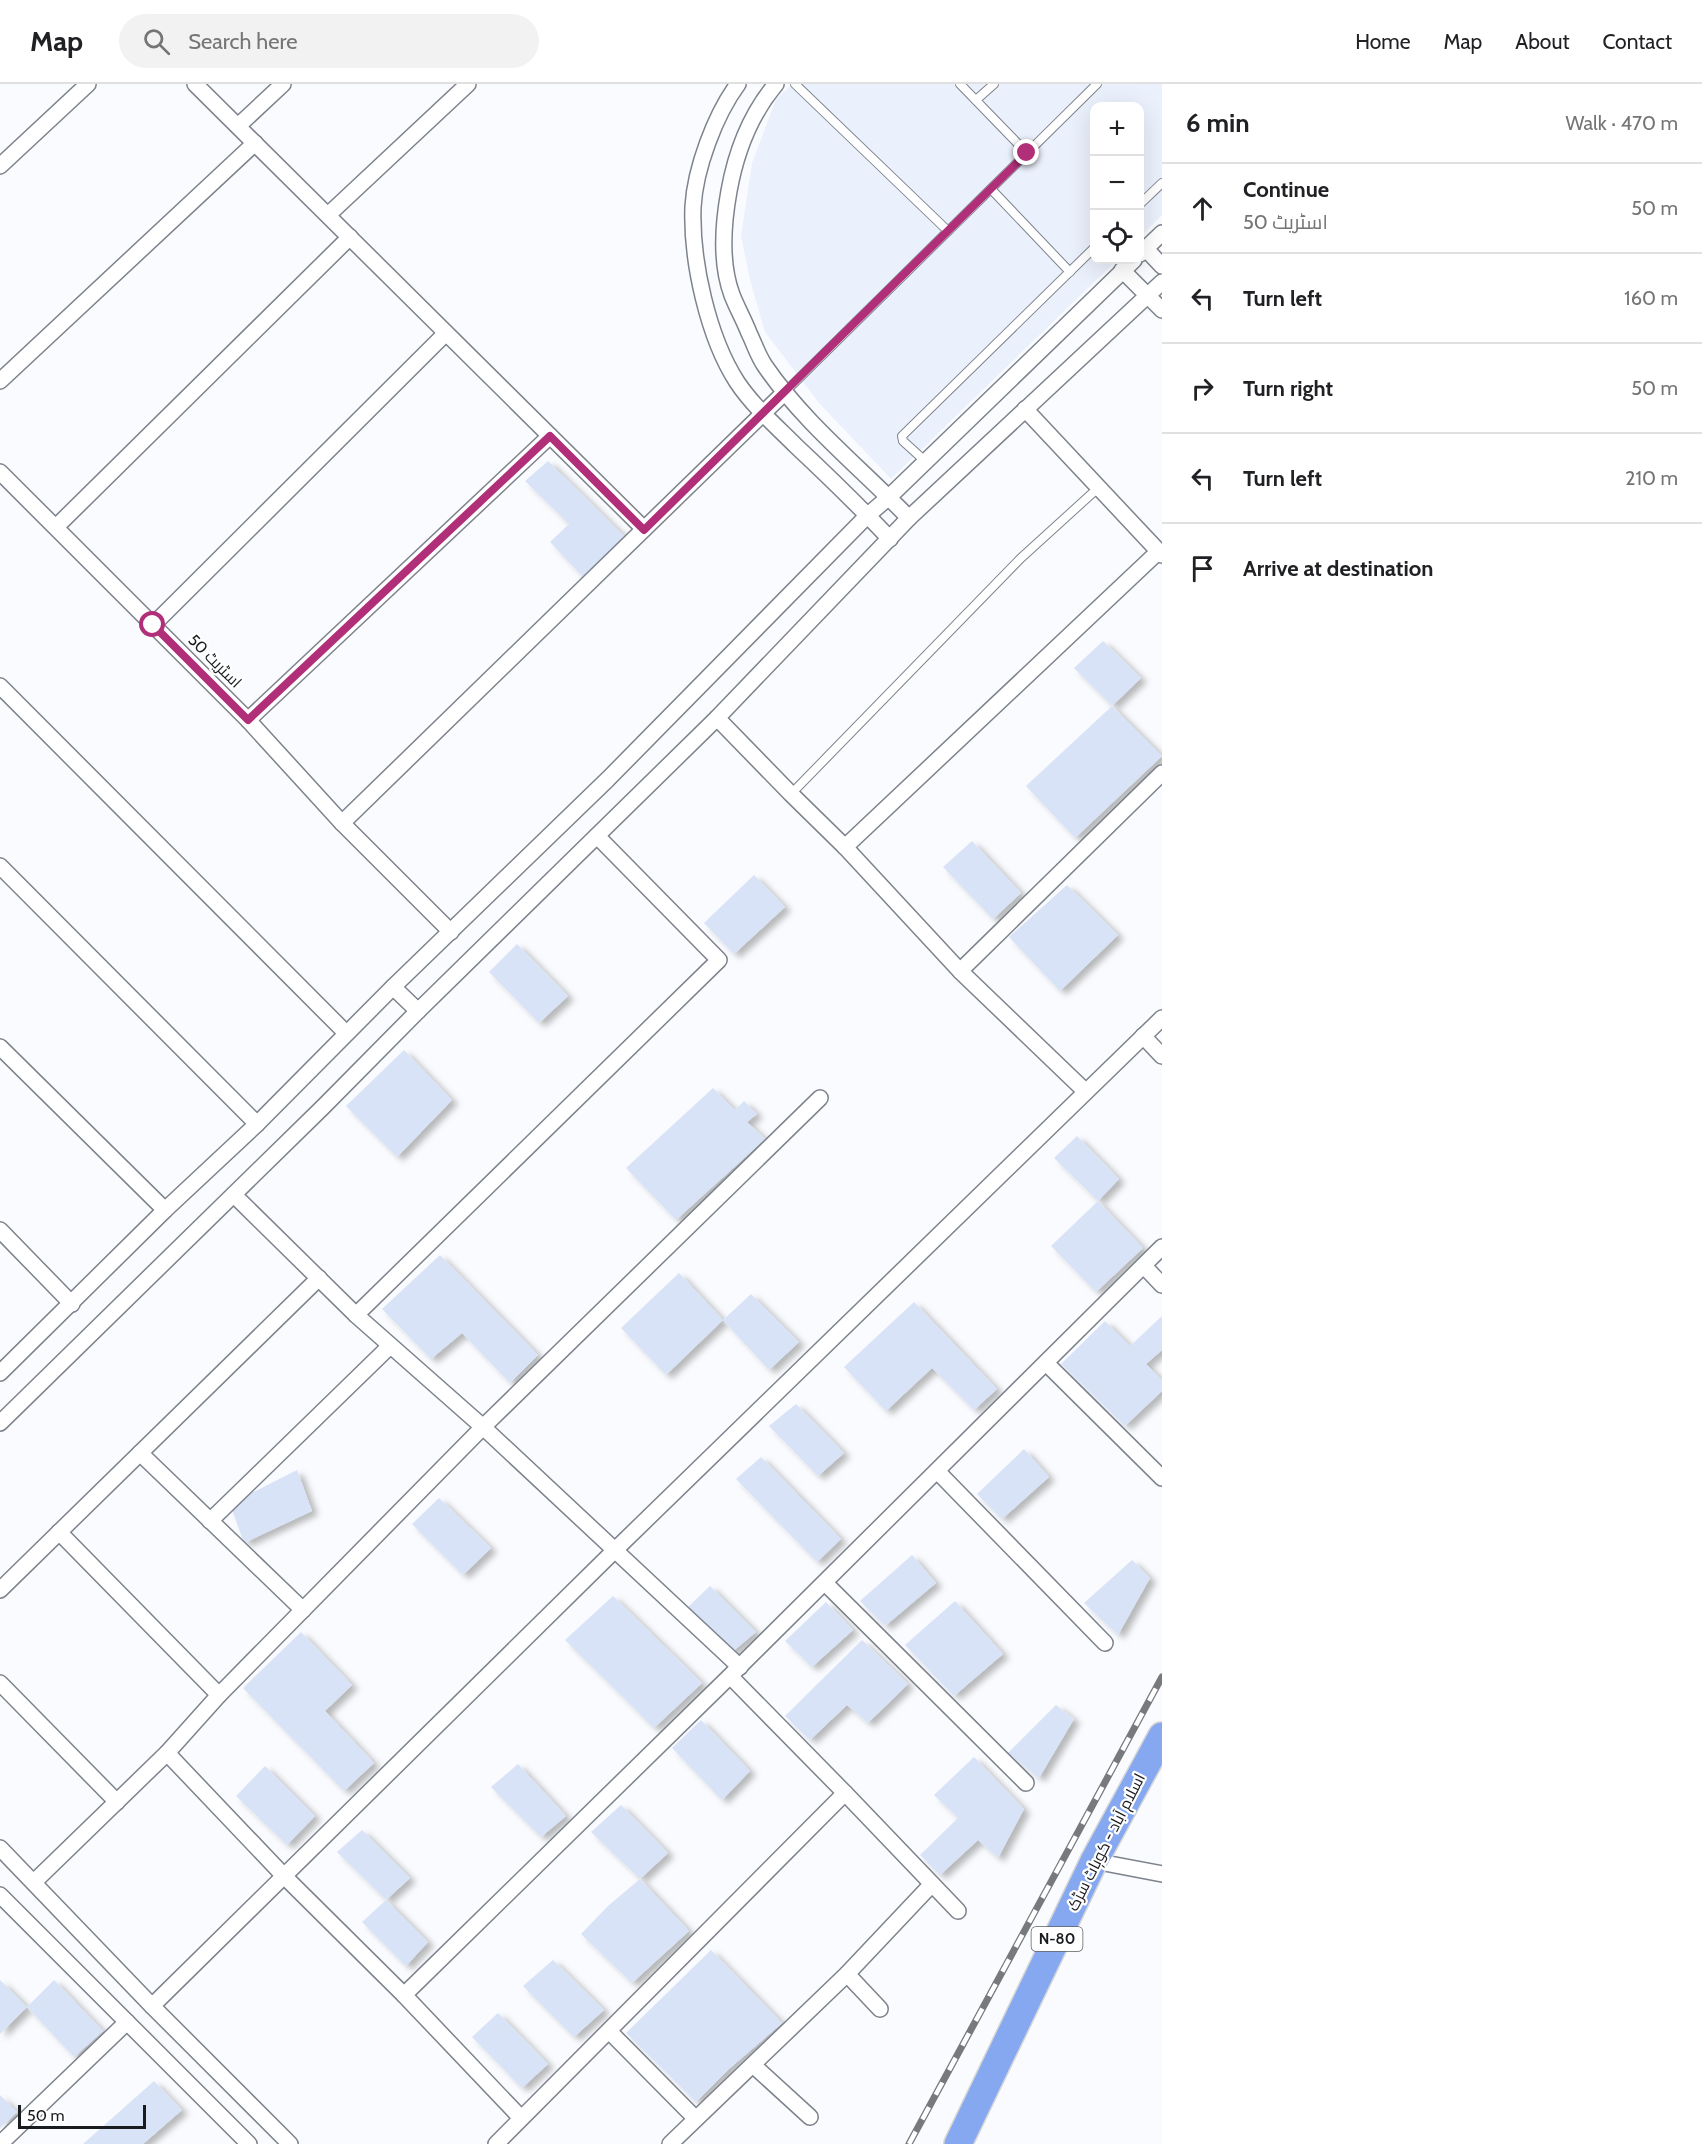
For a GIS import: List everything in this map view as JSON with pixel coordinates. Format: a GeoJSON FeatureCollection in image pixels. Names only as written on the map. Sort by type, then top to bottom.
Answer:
{"type":"FeatureCollection","features":[{"type":"Feature","properties":{"kind":"highway","name":"اسلام آباد - کوہاٹ سڑک"},"geometry":{"type":"LineString","coordinates":[[958,2144],[1094,1861],[1162,1736]]}},
{"type":"Feature","properties":{"kind":"street"},"geometry":{"type":"LineString","coordinates":[[195,84],[644,530]]}},
{"type":"Feature","properties":{"kind":"street"},"geometry":{"type":"LineString","coordinates":[[238,126],[283,84]]}},
{"type":"Feature","properties":{"kind":"street"},"geometry":{"type":"LineString","coordinates":[[328,215],[468,84]]}},
{"type":"Feature","properties":{"kind":"street"},"geometry":{"type":"LineString","coordinates":[[738,84],[714,130],[699,172],[693,206],[697,264],[705,302],[719,348],[738,383],[762,413],[890,539]]}},
{"type":"Feature","properties":{"kind":"street"},"geometry":{"type":"LineString","coordinates":[[776,84],[758,107],[741,144],[731,181],[724,217],[724,235],[725,260],[732,293],[764,364],[785,392],[909,518]]}},
{"type":"Feature","properties":{"kind":"street"},"geometry":{"type":"LineString","coordinates":[[0,166],[78,88]]}},
{"type":"Feature","properties":{"kind":"street"},"geometry":{"type":"LineString","coordinates":[[0,381],[255,143]]}},
{"type":"Feature","properties":{"kind":"street"},"geometry":{"type":"LineString","coordinates":[[1144,250],[1162,233]]}},
{"type":"Feature","properties":{"kind":"street"},"geometry":{"type":"LineString","coordinates":[[56,527],[350,237]]}},
{"type":"Feature","properties":{"kind":"street"},"geometry":{"type":"LineString","coordinates":[[1144,252],[1162,266]]}},
{"type":"Feature","properties":{"kind":"street"},"geometry":{"type":"LineString","coordinates":[[0,1373],[608,779],[868,515],[1129,264]]}},
{"type":"Feature","properties":{"kind":"street"},"geometry":{"type":"LineString","coordinates":[[1122,270],[1162,310]]}},
{"type":"Feature","properties":{"kind":"street"},"geometry":{"type":"LineString","coordinates":[[0,1423],[717,717],[909,518],[1162,282]]}},
{"type":"Feature","properties":{"kind":"street"},"geometry":{"type":"LineString","coordinates":[[153,625],[446,333]]}},
{"type":"Feature","properties":{"kind":"street"},"geometry":{"type":"LineString","coordinates":[[342,823],[785,392]]}},
{"type":"Feature","properties":{"kind":"street"},"geometry":{"type":"LineString","coordinates":[[845,847],[1160,553],[1025,409]]}},
{"type":"Feature","properties":{"kind":"street"},"geometry":{"type":"LineString","coordinates":[[248,720],[550,436]]}},
{"type":"Feature","properties":{"kind":"street","name":"اسٹریٹ 50"},"geometry":{"type":"LineString","coordinates":[[0,471],[248,720],[342,823],[451,932]]}},
{"type":"Feature","properties":{"kind":"street"},"geometry":{"type":"LineString","coordinates":[[0,686],[346,1033]]}},
{"type":"Feature","properties":{"kind":"street"},"geometry":{"type":"LineString","coordinates":[[717,717],[845,847],[960,971],[1085,1091]]}},
{"type":"Feature","properties":{"kind":"street"},"geometry":{"type":"LineString","coordinates":[[960,971],[1162,773]]}},
{"type":"Feature","properties":{"kind":"street"},"geometry":{"type":"LineString","coordinates":[[356,1315],[718,960],[597,836]]}},
{"type":"Feature","properties":{"kind":"street"},"geometry":{"type":"LineString","coordinates":[[0,866],[257,1124]]}},
{"type":"Feature","properties":{"kind":"street"},"geometry":{"type":"LineString","coordinates":[[393,987],[418,1011]]}},
{"type":"Feature","properties":{"kind":"street"},"geometry":{"type":"LineString","coordinates":[[152,2006],[615,1550],[1162,1018]]}},
{"type":"Feature","properties":{"kind":"street"},"geometry":{"type":"LineString","coordinates":[[1143,1036],[1162,1056]]}},
{"type":"Feature","properties":{"kind":"street"},"geometry":{"type":"LineString","coordinates":[[0,1047],[165,1210]]}},
{"type":"Feature","properties":{"kind":"street"},"geometry":{"type":"LineString","coordinates":[[34,1882],[167,1753],[219,1695],[483,1427],[820,1098]]}},
{"type":"Feature","properties":{"kind":"street"},"geometry":{"type":"LineString","coordinates":[[234,1195],[356,1315],[483,1427],[615,1550],[735,1672],[845,1793],[958,1911]]}},
{"type":"Feature","properties":{"kind":"street"},"geometry":{"type":"LineString","coordinates":[[0,1230],[72,1304]]}},
{"type":"Feature","properties":{"kind":"street"},"geometry":{"type":"LineString","coordinates":[[404,1995],[735,1672],[1162,1247]]}},
{"type":"Feature","properties":{"kind":"street"},"geometry":{"type":"LineString","coordinates":[[1144,1266],[1162,1285]]}},
{"type":"Feature","properties":{"kind":"street"},"geometry":{"type":"LineString","coordinates":[[0,1590],[319,1278]]}},
{"type":"Feature","properties":{"kind":"street"},"geometry":{"type":"LineString","coordinates":[[210,1521],[390,1346]]}},
{"type":"Feature","properties":{"kind":"street"},"geometry":{"type":"LineString","coordinates":[[1046,1364],[1162,1478]]}},
{"type":"Feature","properties":{"kind":"street"},"geometry":{"type":"LineString","coordinates":[[140,1453],[303,1610]]}},
{"type":"Feature","properties":{"kind":"street"},"geometry":{"type":"LineString","coordinates":[[937,1471],[1105,1643]]}},
{"type":"Feature","properties":{"kind":"street"},"geometry":{"type":"LineString","coordinates":[[59,1532],[219,1695]]}},
{"type":"Feature","properties":{"kind":"street"},"geometry":{"type":"LineString","coordinates":[[825,1583],[1026,1783]]}},
{"type":"Feature","properties":{"kind":"street"},"geometry":{"type":"LineString","coordinates":[[0,1683],[117,1802]]}},
{"type":"Feature","properties":{"kind":"street"},"geometry":{"type":"LineString","coordinates":[[167,1753],[521,2118]]}},
{"type":"Feature","properties":{"kind":"street"},"geometry":{"type":"LineString","coordinates":[[495,2144],[845,1793]]}},
{"type":"Feature","properties":{"kind":"street"},"geometry":{"type":"LineString","coordinates":[[0,1848],[152,2006],[290,2144]]}},
{"type":"Feature","properties":{"kind":"street"},"geometry":{"type":"LineString","coordinates":[[1094,1861],[1162,1874]]}},
{"type":"Feature","properties":{"kind":"street"},"geometry":{"type":"LineString","coordinates":[[670,2144],[847,1974],[932,1884]]}},
{"type":"Feature","properties":{"kind":"street"},"geometry":{"type":"LineString","coordinates":[[3,1904],[127,2022],[249,2144]]}},
{"type":"Feature","properties":{"kind":"street"},"geometry":{"type":"LineString","coordinates":[[847,1974],[880,2009]]}},
{"type":"Feature","properties":{"kind":"street"},"geometry":{"type":"LineString","coordinates":[[0,2144],[127,2022]]}},
{"type":"Feature","properties":{"kind":"street"},"geometry":{"type":"LineString","coordinates":[[609,2031],[695,2118]]}},
{"type":"Feature","properties":{"kind":"street"},"geometry":{"type":"LineString","coordinates":[[753,2065],[810,2117]]}},
{"type":"Feature","properties":{"kind":"lane"},"geometry":{"type":"LineString","coordinates":[[795,84],[948,231]]}},
{"type":"Feature","properties":{"kind":"lane"},"geometry":{"type":"LineString","coordinates":[[960,84],[1027,153]]}},
{"type":"Feature","properties":{"kind":"lane"},"geometry":{"type":"LineString","coordinates":[[976,100],[994,84]]}},
{"type":"Feature","properties":{"kind":"lane"},"geometry":{"type":"LineString","coordinates":[[785,392],[1097,84]]}},
{"type":"Feature","properties":{"kind":"lane"},"geometry":{"type":"LineString","coordinates":[[1144,200],[1162,183]]}},
{"type":"Feature","properties":{"kind":"lane"},"geometry":{"type":"LineString","coordinates":[[991,189],[1070,272]]}},
{"type":"Feature","properties":{"kind":"lane"},"geometry":{"type":"LineString","coordinates":[[925,461],[903,441],[902,436],[1090,253]]}},
{"type":"Feature","properties":{"kind":"lane"},"geometry":{"type":"LineString","coordinates":[[791,794],[1021,558],[1098,488]]}},
{"type":"Feature","properties":{"kind":"shaded area"},"geometry":{"type":"Polygon","coordinates":[[[792,84],[1162,84],[1162,215],[1144,233],[1144,102],[1090,102],[1090,264],[1113,264],[891,479],[819,403],[765,332],[750,280],[741,236],[752,163],[776,99],[792,84]]]}},
{"type":"Feature","properties":{"kind":"building"},"geometry":{"type":"Polygon","coordinates":[[[548,461],[628,540],[585,579],[550,542],[569,524],[525,481],[548,461]]]}},
{"type":"Feature","properties":{"kind":"building"},"geometry":{"type":"Polygon","coordinates":[[[1103,641],[1141,678],[1112,706],[1074,668],[1103,641]]]}},
{"type":"Feature","properties":{"kind":"building"},"geometry":{"type":"Polygon","coordinates":[[[1112,706],[1162,756],[1075,838],[1026,786],[1112,706]]]}},
{"type":"Feature","properties":{"kind":"building"},"geometry":{"type":"Polygon","coordinates":[[[972,841],[1021,893],[993,919],[943,867],[972,841]]]}},
{"type":"Feature","properties":{"kind":"building"},"geometry":{"type":"Polygon","coordinates":[[[754,875],[785,907],[734,954],[704,923],[754,875]]]}},
{"type":"Feature","properties":{"kind":"building"},"geometry":{"type":"Polygon","coordinates":[[[1067,885],[1118,935],[1060,991],[1009,937],[1067,885]]]}},
{"type":"Feature","properties":{"kind":"building"},"geometry":{"type":"Polygon","coordinates":[[[517,944],[568,996],[539,1023],[489,972],[517,944]]]}},
{"type":"Feature","properties":{"kind":"building"},"geometry":{"type":"Polygon","coordinates":[[[404,1050],[452,1100],[397,1157],[346,1106],[404,1050]]]}},
{"type":"Feature","properties":{"kind":"building"},"geometry":{"type":"Polygon","coordinates":[[[713,1088],[735,1110],[744,1101],[757,1114],[747,1122],[765,1139],[676,1220],[626,1168],[713,1088]]]}},
{"type":"Feature","properties":{"kind":"building"},"geometry":{"type":"Polygon","coordinates":[[[1077,1136],[1119,1179],[1098,1201],[1054,1158],[1077,1136]]]}},
{"type":"Feature","properties":{"kind":"building"},"geometry":{"type":"Polygon","coordinates":[[[1098,1201],[1143,1248],[1096,1292],[1051,1246],[1098,1201]]]}},
{"type":"Feature","properties":{"kind":"building"},"geometry":{"type":"Polygon","coordinates":[[[440,1255],[538,1355],[510,1383],[462,1333],[431,1359],[382,1309],[440,1255]]]}},
{"type":"Feature","properties":{"kind":"building"},"geometry":{"type":"Polygon","coordinates":[[[679,1273],[723,1320],[666,1375],[621,1328],[679,1273]]]}},
{"type":"Feature","properties":{"kind":"building"},"geometry":{"type":"Polygon","coordinates":[[[751,1294],[799,1342],[769,1370],[723,1320],[751,1294]]]}},
{"type":"Feature","properties":{"kind":"building"},"geometry":{"type":"Polygon","coordinates":[[[914,1302],[997,1389],[974,1410],[932,1368],[886,1411],[844,1367],[914,1302]]]}},
{"type":"Feature","properties":{"kind":"building"},"geometry":{"type":"Polygon","coordinates":[[[1162,1316],[1162,1350],[1146,1364],[1162,1380],[1162,1391],[1125,1426],[1061,1364],[1105,1321],[1130,1346],[1162,1316]]]}},
{"type":"Feature","properties":{"kind":"building"},"geometry":{"type":"Polygon","coordinates":[[[796,1404],[844,1453],[818,1476],[769,1426],[796,1404]]]}},
{"type":"Feature","properties":{"kind":"building"},"geometry":{"type":"Polygon","coordinates":[[[1024,1449],[1049,1477],[1002,1519],[977,1494],[1024,1449]]]}},
{"type":"Feature","properties":{"kind":"building"},"geometry":{"type":"Polygon","coordinates":[[[761,1457],[841,1539],[817,1562],[736,1479],[761,1457]]]}},
{"type":"Feature","properties":{"kind":"building"},"geometry":{"type":"Polygon","coordinates":[[[297,1470],[312,1511],[244,1543],[230,1504],[297,1470]]]}},
{"type":"Feature","properties":{"kind":"building"},"geometry":{"type":"Polygon","coordinates":[[[439,1498],[491,1548],[463,1575],[412,1524],[439,1498]]]}},
{"type":"Feature","properties":{"kind":"building"},"geometry":{"type":"Polygon","coordinates":[[[912,1555],[936,1583],[885,1626],[860,1601],[912,1555]]]}},
{"type":"Feature","properties":{"kind":"building"},"geometry":{"type":"Polygon","coordinates":[[[1132,1560],[1150,1578],[1118,1635],[1084,1603],[1132,1560]]]}},
{"type":"Feature","properties":{"kind":"building"},"geometry":{"type":"Polygon","coordinates":[[[710,1586],[756,1632],[731,1653],[688,1607],[710,1586]]]}},
{"type":"Feature","properties":{"kind":"building"},"geometry":{"type":"Polygon","coordinates":[[[613,1596],[702,1683],[654,1728],[565,1640],[613,1596]]]}},
{"type":"Feature","properties":{"kind":"building"},"geometry":{"type":"Polygon","coordinates":[[[955,1601],[1003,1654],[954,1696],[905,1645],[955,1601]]]}},
{"type":"Feature","properties":{"kind":"building"},"geometry":{"type":"Polygon","coordinates":[[[826,1602],[853,1630],[812,1667],[785,1641],[826,1602]]]}},
{"type":"Feature","properties":{"kind":"building"},"geometry":{"type":"Polygon","coordinates":[[[301,1632],[352,1685],[325,1711],[374,1763],[344,1791],[243,1688],[301,1632]]]}},
{"type":"Feature","properties":{"kind":"building"},"geometry":{"type":"Polygon","coordinates":[[[862,1640],[908,1684],[868,1723],[847,1705],[810,1740],[785,1716],[862,1640]]]}},
{"type":"Feature","properties":{"kind":"building"},"geometry":{"type":"Polygon","coordinates":[[[1056,1705],[1074,1719],[1039,1778],[1008,1753],[1056,1705]]]}},
{"type":"Feature","properties":{"kind":"building"},"geometry":{"type":"Polygon","coordinates":[[[701,1720],[750,1771],[722,1800],[672,1748],[701,1720]]]}},
{"type":"Feature","properties":{"kind":"building"},"geometry":{"type":"Polygon","coordinates":[[[974,1757],[1024,1809],[998,1858],[978,1840],[940,1875],[920,1855],[958,1818],[934,1795],[974,1757]]]}},
{"type":"Feature","properties":{"kind":"building"},"geometry":{"type":"Polygon","coordinates":[[[518,1764],[566,1816],[541,1837],[491,1787],[518,1764]]]}},
{"type":"Feature","properties":{"kind":"building"},"geometry":{"type":"Polygon","coordinates":[[[265,1766],[315,1816],[287,1845],[236,1796],[265,1766]]]}},
{"type":"Feature","properties":{"kind":"building"},"geometry":{"type":"Polygon","coordinates":[[[621,1805],[668,1853],[640,1879],[591,1832],[621,1805]]]}},
{"type":"Feature","properties":{"kind":"building"},"geometry":{"type":"Polygon","coordinates":[[[362,1830],[410,1878],[386,1900],[337,1852],[362,1830]]]}},
{"type":"Feature","properties":{"kind":"building"},"geometry":{"type":"Polygon","coordinates":[[[640,1879],[689,1931],[632,1983],[581,1934],[608,1906],[640,1879]]]}},
{"type":"Feature","properties":{"kind":"building"},"geometry":{"type":"Polygon","coordinates":[[[386,1900],[428,1942],[406,1966],[362,1922],[386,1900]]]}},
{"type":"Feature","properties":{"kind":"building"},"geometry":{"type":"Polygon","coordinates":[[[711,1950],[782,2023],[729,2069],[696,2102],[626,2033],[711,1950]]]}},
{"type":"Feature","properties":{"kind":"building"},"geometry":{"type":"Polygon","coordinates":[[[553,1960],[604,2010],[574,2037],[523,1986],[553,1960]]]}},
{"type":"Feature","properties":{"kind":"building"},"geometry":{"type":"Polygon","coordinates":[[[0,1980],[27,2007],[0,2034],[0,1980]]]}},
{"type":"Feature","properties":{"kind":"building"},"geometry":{"type":"Polygon","coordinates":[[[54,1980],[103,2031],[74,2057],[27,2007],[54,1980]]]}},
{"type":"Feature","properties":{"kind":"building"},"geometry":{"type":"Polygon","coordinates":[[[498,2013],[548,2064],[522,2088],[472,2037],[498,2013]]]}},
{"type":"Feature","properties":{"kind":"building"},"geometry":{"type":"Polygon","coordinates":[[[154,2081],[182,2110],[143,2144],[83,2144],[154,2081]]]}},
{"type":"Feature","properties":{"kind":"building"},"geometry":{"type":"Polygon","coordinates":[[[0,2095],[17,2112],[0,2128],[0,2095]]]}},
{"type":"Feature","properties":{"kind":"railway"},"geometry":{"type":"LineString","coordinates":[[909,2144],[1162,1677]]}},
{"type":"Feature","properties":{"kind":"route"},"geometry":{"type":"LineString","coordinates":[[153,625],[248,720],[550,436],[644,530],[1027,153]]}}]}
